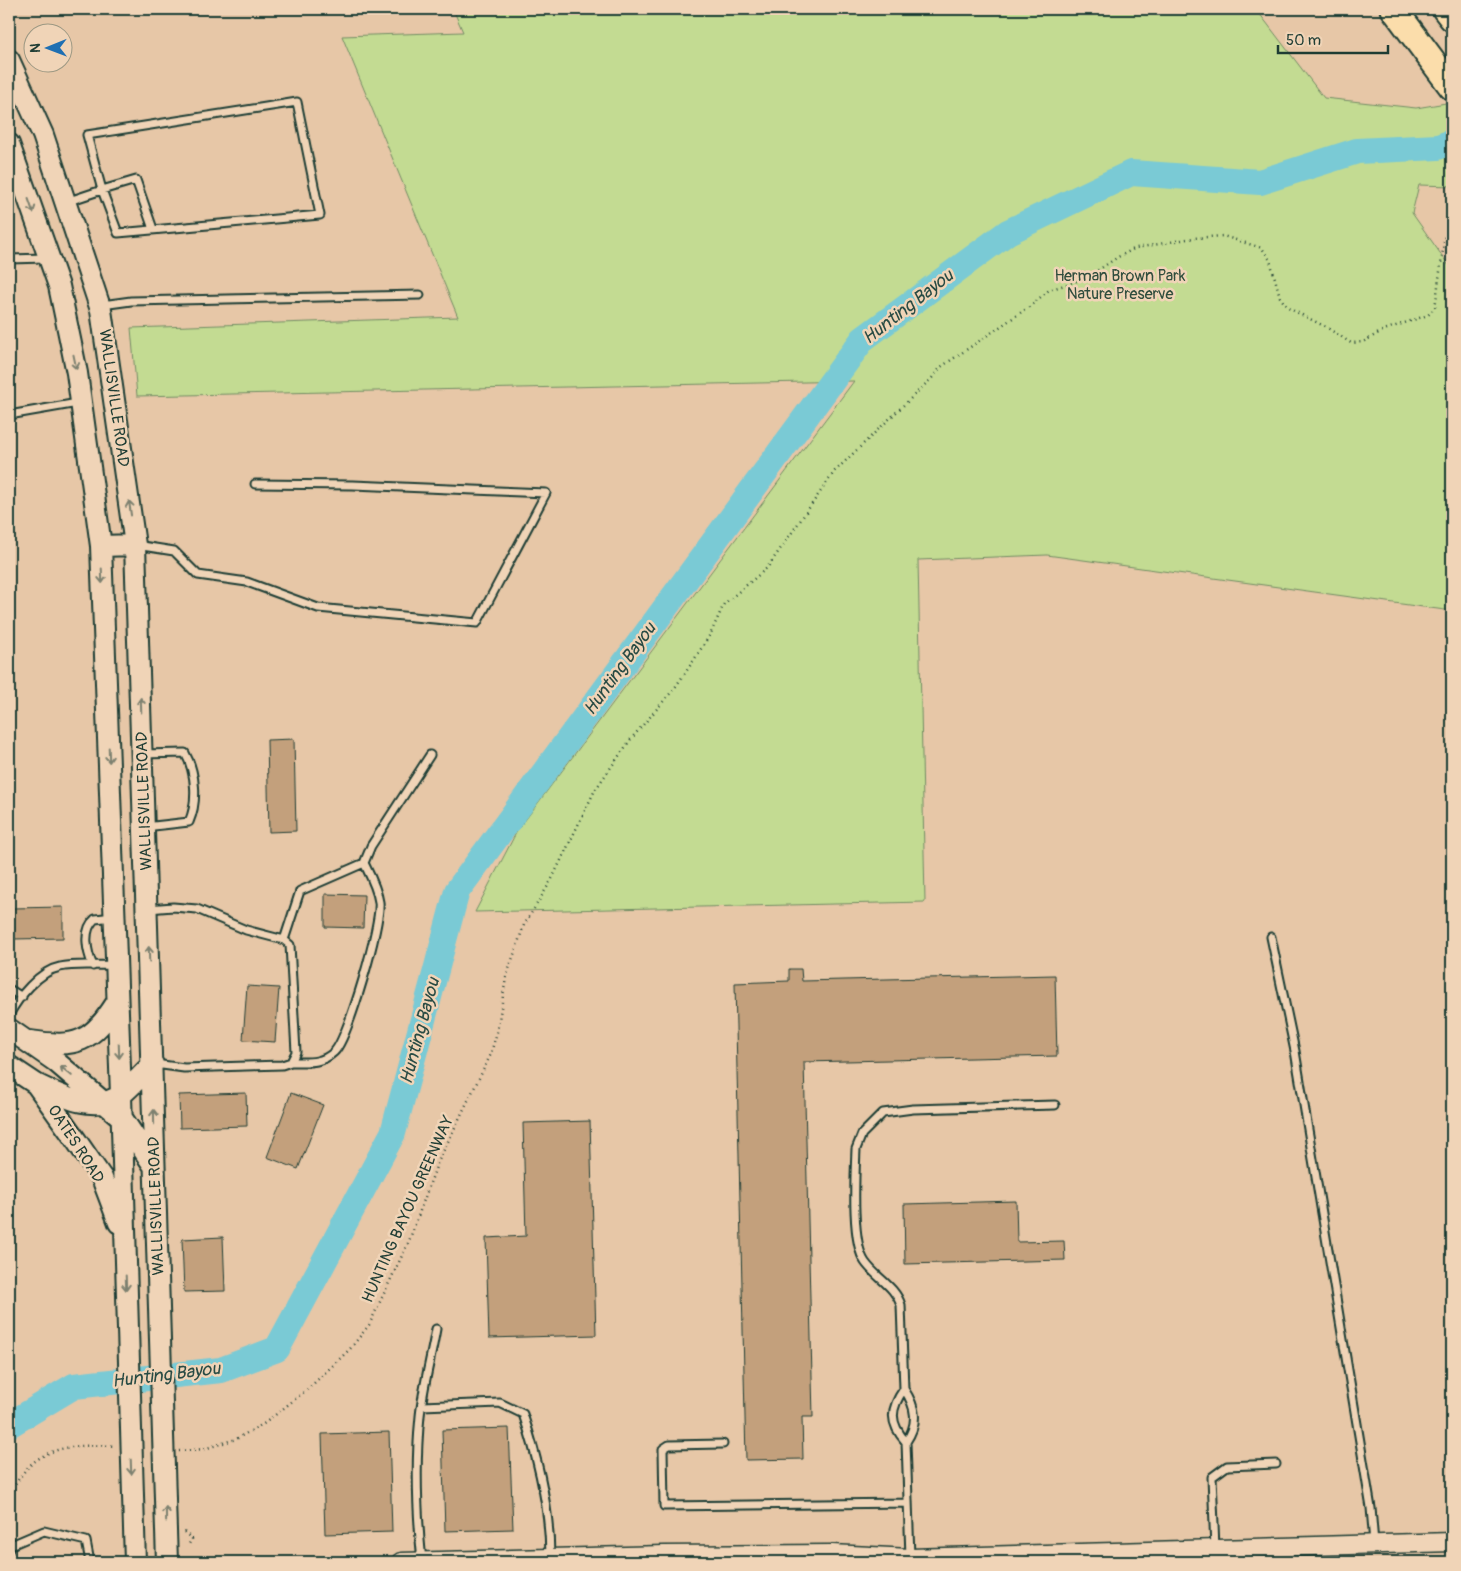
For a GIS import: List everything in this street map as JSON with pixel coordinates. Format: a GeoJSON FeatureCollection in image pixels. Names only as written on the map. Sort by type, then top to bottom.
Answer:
{"type":"FeatureCollection","features":[{"type":"Feature","properties":{"kind":"highway"},"geometry":{"type":"LineString","coordinates":[[1394,9],[1452,87]]}},
{"type":"Feature","properties":{"kind":"highway"},"geometry":{"type":"LineString","coordinates":[[1446,9],[1452,18]]}},
{"type":"Feature","properties":{"kind":"main road","name":"WALLISVILLE ROAD"},"geometry":{"type":"LineString","coordinates":[[9,60],[43,135],[99,306],[135,545],[153,1064],[154,1166],[161,1329],[167,1562]]}},
{"type":"Feature","properties":{"kind":"main road","name":"WALLISVILLE ROAD"},"geometry":{"type":"LineString","coordinates":[[9,144],[58,286],[77,373],[101,546],[117,1002],[112,1099]]}},
{"type":"Feature","properties":{"kind":"main road"},"geometry":{"type":"LineString","coordinates":[[49,260],[81,251]]}},
{"type":"Feature","properties":{"kind":"main road"},"geometry":{"type":"LineString","coordinates":[[81,402],[113,395]]}},
{"type":"Feature","properties":{"kind":"main road"},"geometry":{"type":"LineString","coordinates":[[101,546],[135,545]]}},
{"type":"Feature","properties":{"kind":"main road"},"geometry":{"type":"LineString","coordinates":[[112,844],[145,835]]}},
{"type":"Feature","properties":{"kind":"main road"},"geometry":{"type":"LineString","coordinates":[[17,1034],[57,1045],[76,1042],[88,1037],[102,1024],[117,1002]]}},
{"type":"Feature","properties":{"kind":"main road"},"geometry":{"type":"LineString","coordinates":[[17,1034],[112,1099],[122,1118],[154,1166]]}},
{"type":"Feature","properties":{"kind":"main road"},"geometry":{"type":"LineString","coordinates":[[36,1084],[63,1097],[86,1102],[112,1099],[153,1064]]}},
{"type":"Feature","properties":{"kind":"main road","name":"OATES ROAD"},"geometry":{"type":"LineString","coordinates":[[9,1066],[36,1084],[102,1178],[125,1236]]}},
{"type":"Feature","properties":{"kind":"main road","name":"WALLISVILLE ROAD"},"geometry":{"type":"LineString","coordinates":[[122,1118],[135,1562]]}},
{"type":"Feature","properties":{"kind":"street"},"geometry":{"type":"LineString","coordinates":[[401,1562],[550,1558],[910,1558],[1452,1542]]}},
{"type":"Feature","properties":{"kind":"lane"},"geometry":{"type":"LineString","coordinates":[[297,102],[320,215],[118,233],[102,190],[87,135],[297,102]]}},
{"type":"Feature","properties":{"kind":"lane"},"geometry":{"type":"LineString","coordinates":[[66,202],[136,180],[153,229]]}},
{"type":"Feature","properties":{"kind":"lane"},"geometry":{"type":"LineString","coordinates":[[9,259],[49,260]]}},
{"type":"Feature","properties":{"kind":"lane"},"geometry":{"type":"LineString","coordinates":[[99,306],[131,301],[420,295]]}},
{"type":"Feature","properties":{"kind":"lane"},"geometry":{"type":"LineString","coordinates":[[9,415],[81,402]]}},
{"type":"Feature","properties":{"kind":"lane"},"geometry":{"type":"LineString","coordinates":[[135,545],[174,551],[198,575],[247,582],[318,608],[478,623],[546,493],[353,485],[255,484]]}},
{"type":"Feature","properties":{"kind":"lane"},"geometry":{"type":"LineString","coordinates":[[142,754],[185,753],[193,766],[194,812],[189,822],[145,835]]}},
{"type":"Feature","properties":{"kind":"lane"},"geometry":{"type":"LineString","coordinates":[[284,940],[300,891],[364,863],[371,846],[430,755]]}},
{"type":"Feature","properties":{"kind":"lane"},"geometry":{"type":"LineString","coordinates":[[153,1064],[184,1068],[282,1065],[291,1062],[318,1063],[336,1051],[356,1004],[368,960],[379,904],[374,883],[364,863]]}},
{"type":"Feature","properties":{"kind":"lane"},"geometry":{"type":"LineString","coordinates":[[148,909],[174,907],[197,909],[246,930],[284,940],[290,946],[296,1052],[291,1062]]}},
{"type":"Feature","properties":{"kind":"lane"},"geometry":{"type":"LineString","coordinates":[[93,966],[88,949],[88,928],[95,919],[114,917]]}},
{"type":"Feature","properties":{"kind":"lane"},"geometry":{"type":"LineString","coordinates":[[1272,937],[1295,1051],[1370,1499],[1374,1543]]}},
{"type":"Feature","properties":{"kind":"lane"},"geometry":{"type":"LineString","coordinates":[[9,1015],[36,982],[54,969],[70,966],[116,965]]}},
{"type":"Feature","properties":{"kind":"lane"},"geometry":{"type":"LineString","coordinates":[[9,989],[22,997]]}},
{"type":"Feature","properties":{"kind":"lane"},"geometry":{"type":"LineString","coordinates":[[910,1558],[906,1442],[914,1427],[914,1403],[904,1390],[902,1305],[898,1294],[871,1271],[858,1246],[856,1148],[862,1134],[883,1112],[913,1109],[1055,1106]]}},
{"type":"Feature","properties":{"kind":"lane"},"geometry":{"type":"LineString","coordinates":[[422,1562],[416,1509],[417,1469],[422,1406],[436,1329]]}},
{"type":"Feature","properties":{"kind":"lane"},"geometry":{"type":"LineString","coordinates":[[904,1390],[894,1404],[895,1427],[906,1442]]}},
{"type":"Feature","properties":{"kind":"lane"},"geometry":{"type":"LineString","coordinates":[[422,1406],[500,1403],[523,1414],[535,1450],[550,1533],[550,1558]]}},
{"type":"Feature","properties":{"kind":"lane"},"geometry":{"type":"LineString","coordinates":[[723,1444],[669,1445],[663,1449],[664,1506],[907,1503]]}},
{"type":"Feature","properties":{"kind":"lane"},"geometry":{"type":"LineString","coordinates":[[1215,1548],[1212,1477],[1227,1466],[1276,1464]]}},
{"type":"Feature","properties":{"kind":"lane"},"geometry":{"type":"LineString","coordinates":[[9,1549],[9,1546],[44,1531],[86,1541],[90,1562]]}},
{"type":"Feature","properties":{"kind":"path","name":"HUNTING BAYOU GREENWAY"},"geometry":{"type":"LineString","coordinates":[[164,1452],[204,1449],[236,1439],[265,1423],[309,1388],[350,1349],[369,1325],[409,1241],[437,1164],[490,1056],[497,1032],[506,978],[524,926],[551,881],[595,790],[631,739],[684,675],[711,634],[724,604],[767,568],[835,471],[932,378],[941,367],[1029,307],[1049,290],[1086,278],[1118,257],[1136,248],[1193,238],[1223,236],[1262,248],[1270,260],[1280,297],[1288,308],[1326,327],[1351,343],[1363,342],[1384,330],[1428,315],[1435,308],[1445,235],[1452,222]]}},
{"type":"Feature","properties":{"kind":"path"},"geometry":{"type":"LineString","coordinates":[[9,1498],[27,1470],[42,1456],[59,1448],[130,1439]]}},
{"type":"Feature","properties":{"kind":"path"},"geometry":{"type":"LineString","coordinates":[[190,1544],[192,1539]]}},
{"type":"Feature","properties":{"kind":"green space","name":"Herman Brown Park Nature Preserve"},"geometry":{"type":"Polygon","coordinates":[[[453,9],[1256,9],[1324,98],[1416,108],[1452,102],[1452,186],[1419,185],[1412,213],[1452,270],[1452,611],[1047,555],[918,560],[925,902],[475,912],[517,831],[854,381],[137,396],[131,328],[458,317],[342,36],[463,32],[453,9]]]}},
{"type":"Feature","properties":{"kind":"building"},"geometry":{"type":"Polygon","coordinates":[[[294,739],[296,831],[269,832],[267,740],[294,739]]]}},
{"type":"Feature","properties":{"kind":"building"},"geometry":{"type":"Polygon","coordinates":[[[325,894],[364,895],[363,928],[325,927],[325,894]]]}},
{"type":"Feature","properties":{"kind":"building"},"geometry":{"type":"Polygon","coordinates":[[[63,907],[63,938],[14,939],[13,908],[63,907]]]}},
{"type":"Feature","properties":{"kind":"building"},"geometry":{"type":"Polygon","coordinates":[[[789,969],[801,969],[802,981],[1055,975],[1057,1056],[804,1062],[813,1417],[802,1417],[803,1459],[746,1460],[735,983],[789,981],[789,969]]]}},
{"type":"Feature","properties":{"kind":"building"},"geometry":{"type":"Polygon","coordinates":[[[247,986],[279,988],[275,1042],[243,1040],[247,986]]]}},
{"type":"Feature","properties":{"kind":"building"},"geometry":{"type":"Polygon","coordinates":[[[246,1093],[247,1126],[180,1128],[179,1095],[246,1093]]]}},
{"type":"Feature","properties":{"kind":"building"},"geometry":{"type":"Polygon","coordinates":[[[291,1093],[323,1105],[298,1169],[267,1157],[291,1093]]]}},
{"type":"Feature","properties":{"kind":"building"},"geometry":{"type":"Polygon","coordinates":[[[590,1121],[596,1335],[489,1338],[486,1238],[526,1236],[523,1123],[590,1121]]]}},
{"type":"Feature","properties":{"kind":"building"},"geometry":{"type":"Polygon","coordinates":[[[1016,1201],[1017,1242],[1064,1241],[1065,1260],[905,1264],[904,1204],[1016,1201]]]}},
{"type":"Feature","properties":{"kind":"building"},"geometry":{"type":"Polygon","coordinates":[[[223,1237],[225,1291],[184,1292],[182,1239],[223,1237]]]}},
{"type":"Feature","properties":{"kind":"building"},"geometry":{"type":"Polygon","coordinates":[[[509,1428],[513,1529],[445,1531],[442,1430],[509,1428]]]}},
{"type":"Feature","properties":{"kind":"building"},"geometry":{"type":"Polygon","coordinates":[[[389,1432],[392,1532],[325,1534],[322,1434],[389,1432]]]}},
{"type":"Feature","properties":{"kind":"waterway","name":"Hunting Bayou"},"geometry":{"type":"LineString","coordinates":[[9,1425],[74,1386],[221,1370],[277,1349],[393,1133],[457,891],[863,339],[1008,232],[1131,173],[1260,182],[1357,151],[1438,147],[1452,142]]}}]}
